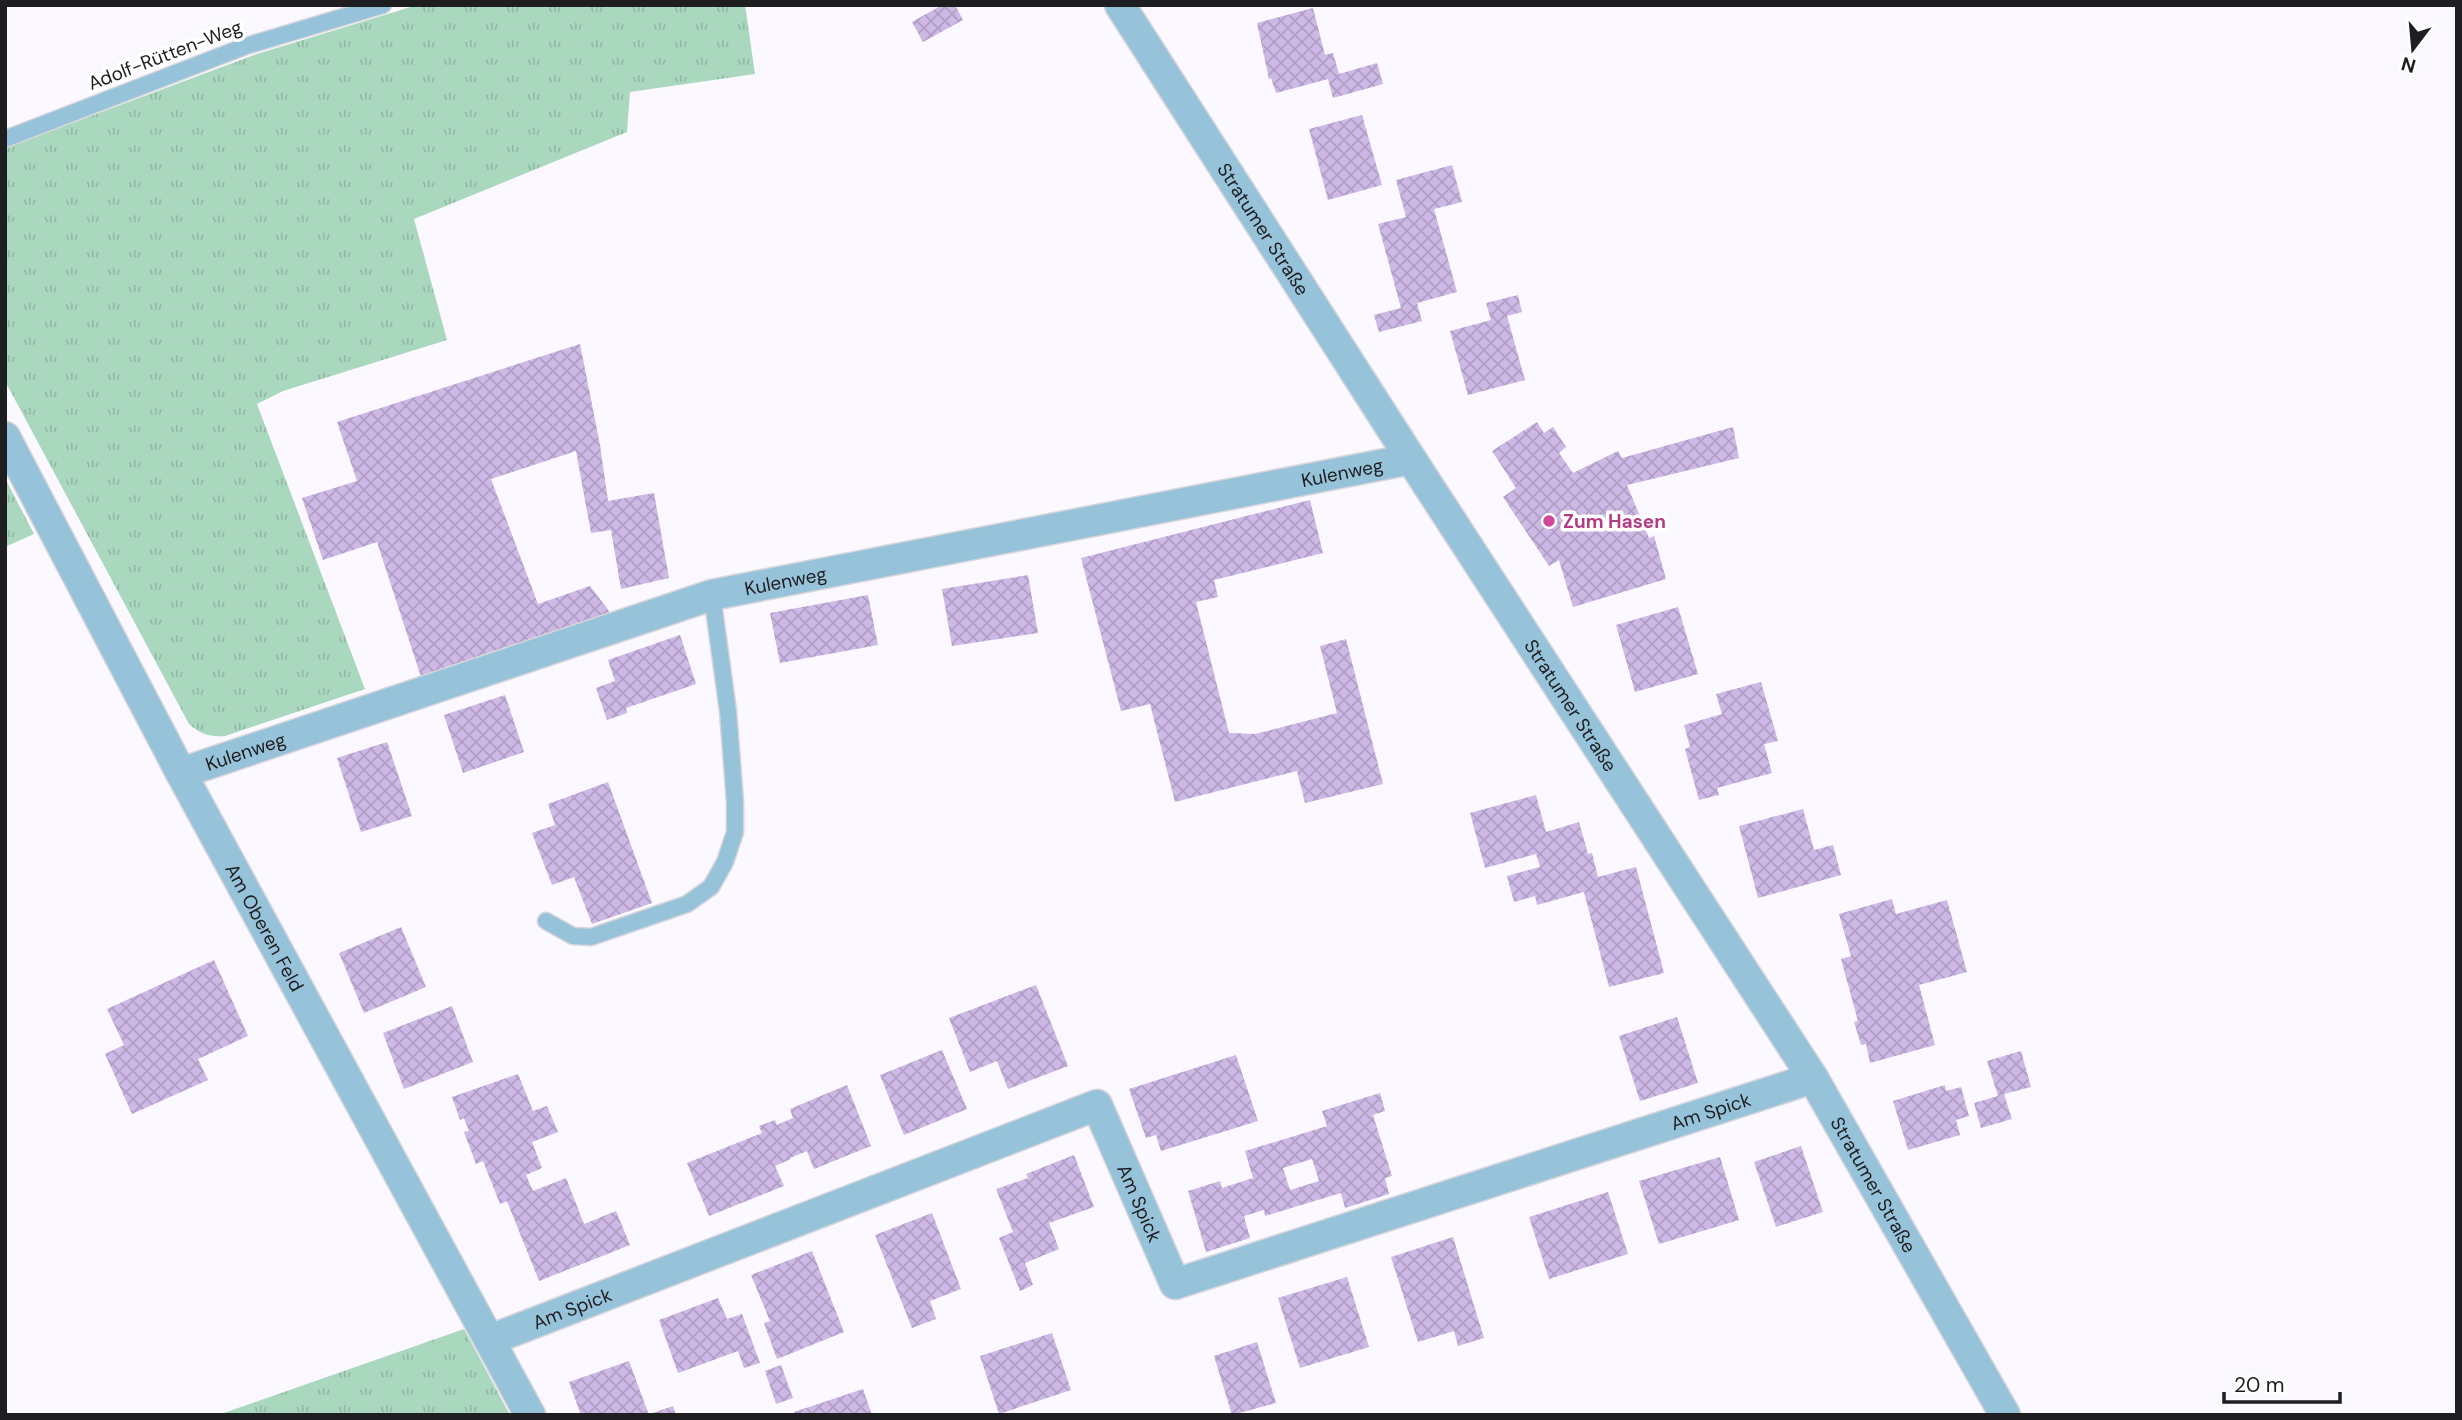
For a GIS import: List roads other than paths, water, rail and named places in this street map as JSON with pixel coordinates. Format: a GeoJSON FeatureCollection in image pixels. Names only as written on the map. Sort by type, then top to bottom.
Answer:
{"type":"FeatureCollection","features":[{"type":"Feature","properties":{"kind":"street","name":"Stratumer Straße"},"geometry":{"type":"LineString","coordinates":[[1120,5],[1813,1078],[2005,1415]]}},
{"type":"Feature","properties":{"kind":"street","name":"Am Oberen Feld"},"geometry":{"type":"LineString","coordinates":[[5,437],[181,773],[530,1415]]}},
{"type":"Feature","properties":{"kind":"street","name":"Kulenweg"},"geometry":{"type":"LineString","coordinates":[[181,773],[712,595],[1411,459]]}},
{"type":"Feature","properties":{"kind":"street","name":"Am Spick"},"geometry":{"type":"LineString","coordinates":[[490,1340],[1097,1105],[1175,1284],[1813,1078]]}},
{"type":"Feature","properties":{"kind":"lane","name":"Adolf-Rütten-Weg"},"geometry":{"type":"LineString","coordinates":[[5,139],[246,46],[383,5]]}},
{"type":"Feature","properties":{"kind":"lane"},"geometry":{"type":"LineString","coordinates":[[546,920],[573,936],[591,937],[687,904],[711,887],[725,862],[734,832],[735,802],[728,711],[712,595]]}},
{"type":"Feature","properties":{"kind":"place","name":"Zum Hasen"},"geometry":{"type":"Point","coordinates":[1549,521]}}]}
